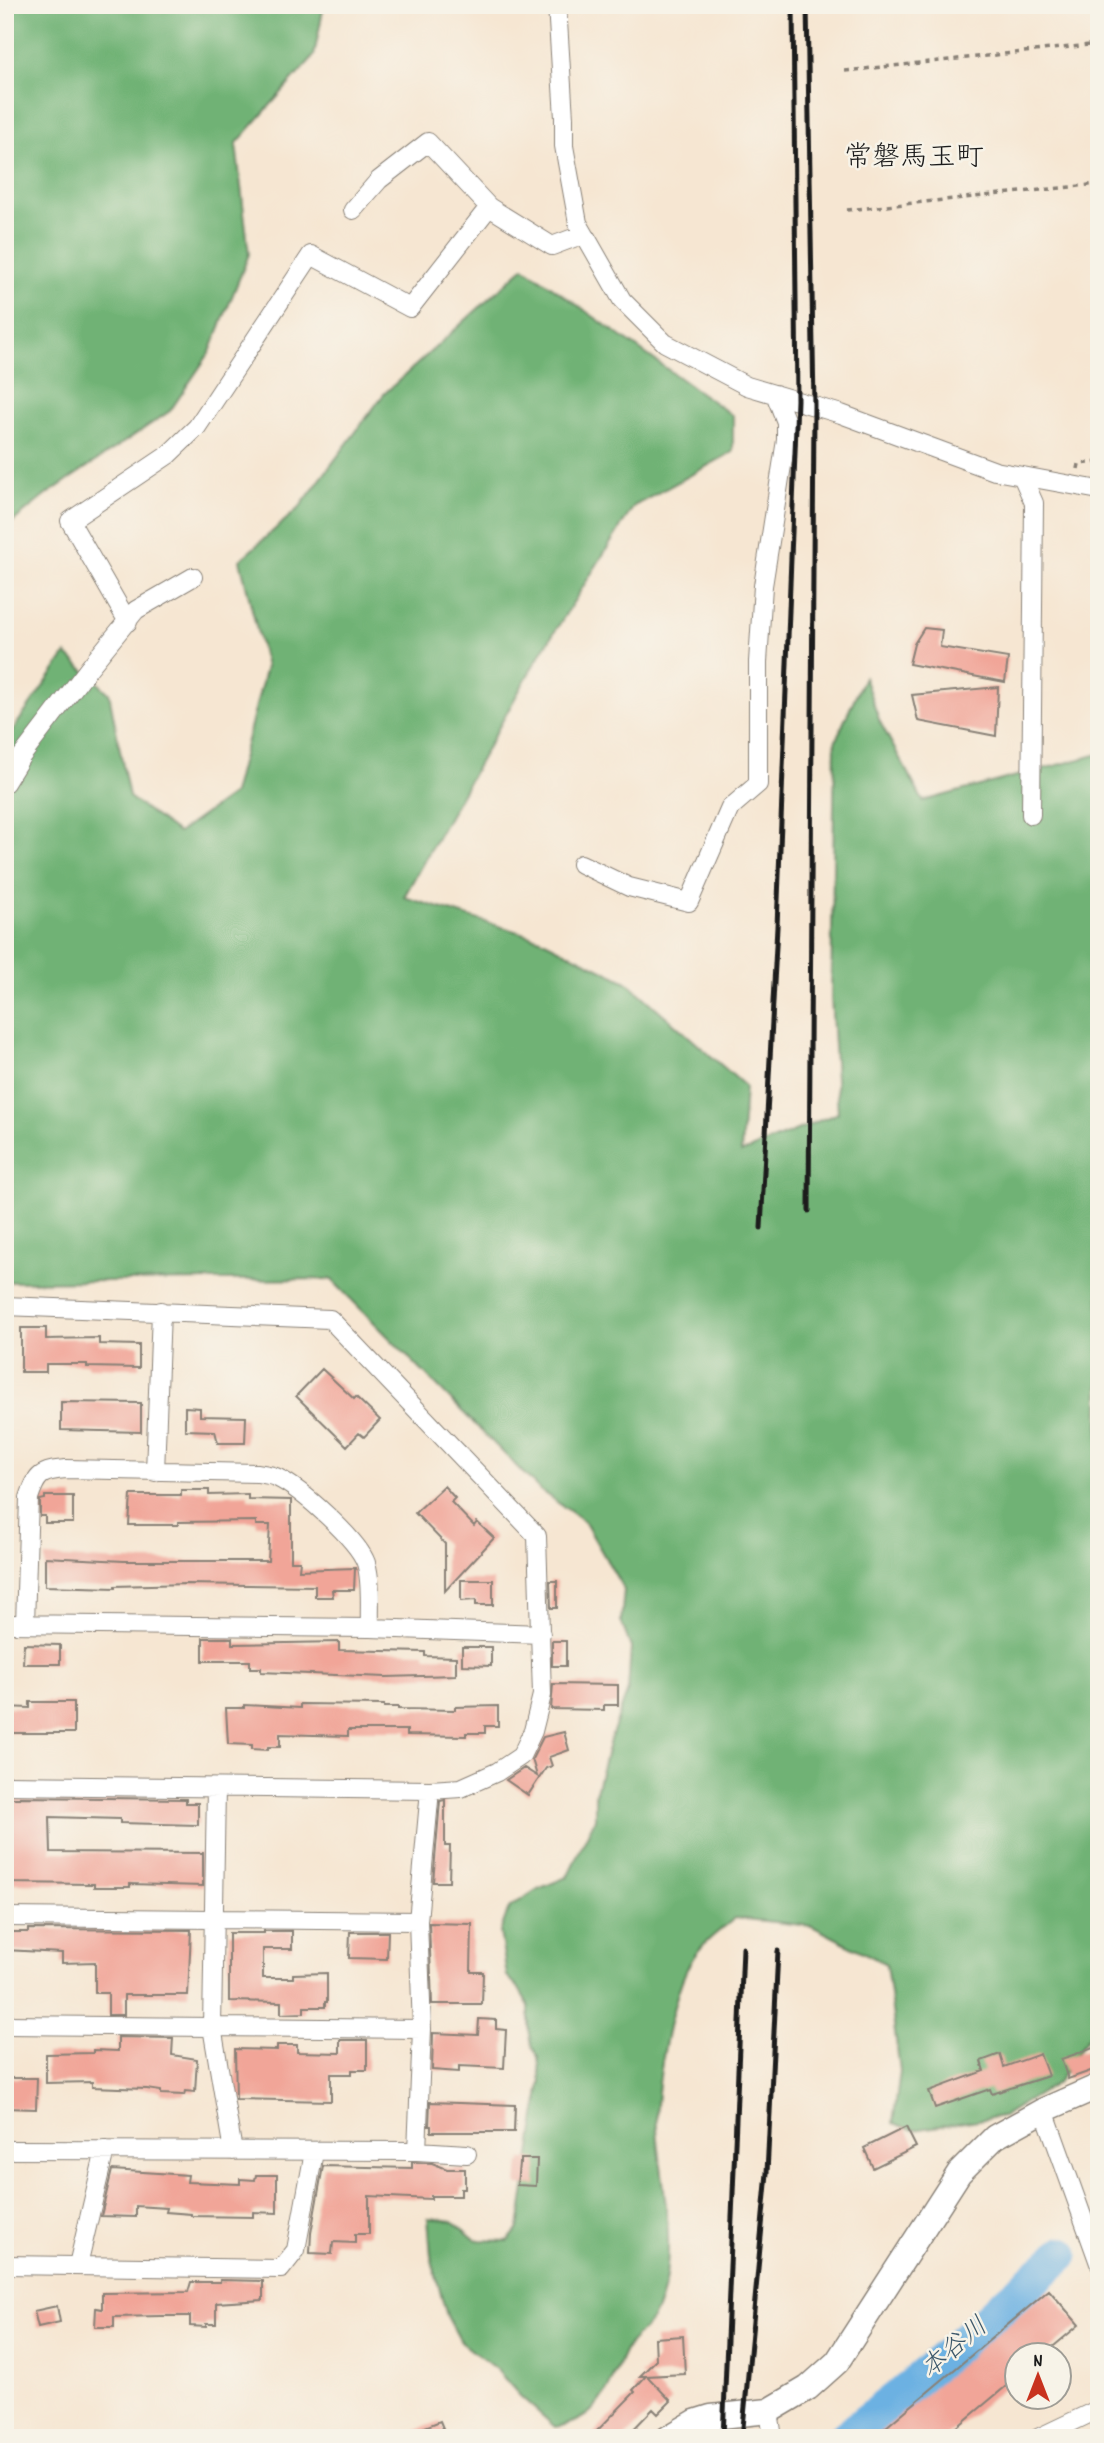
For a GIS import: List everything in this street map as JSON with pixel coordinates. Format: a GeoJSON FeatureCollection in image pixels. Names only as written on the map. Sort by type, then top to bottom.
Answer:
{"type":"FeatureCollection","features":[{"type":"Feature","properties":{"kind":"street"},"geometry":{"type":"LineString","coordinates":[[556,5],[564,146],[578,223],[622,300],[665,343],[747,386],[841,414],[995,471],[1099,490]]}},
{"type":"Feature","properties":{"kind":"street"},"geometry":{"type":"LineString","coordinates":[[353,210],[379,180],[428,142],[489,207],[552,246],[584,234]]}},
{"type":"Feature","properties":{"kind":"street"},"geometry":{"type":"LineString","coordinates":[[128,622],[70,521],[168,456],[197,427],[311,255],[410,308],[489,207]]}},
{"type":"Feature","properties":{"kind":"street"},"geometry":{"type":"LineString","coordinates":[[581,864],[629,887],[689,902],[730,808],[758,783],[758,662],[762,598],[786,440],[786,422],[775,394]]}},
{"type":"Feature","properties":{"kind":"street"},"geometry":{"type":"LineString","coordinates":[[1022,476],[1034,503],[1031,815]]}},
{"type":"Feature","properties":{"kind":"street"},"geometry":{"type":"LineString","coordinates":[[5,783],[21,757],[136,611],[192,577]]}},
{"type":"Feature","properties":{"kind":"street"},"geometry":{"type":"LineString","coordinates":[[5,1306],[330,1319],[537,1536],[542,1695],[533,1731],[521,1756],[497,1772],[461,1788],[430,1790],[5,1785]]}},
{"type":"Feature","properties":{"kind":"street"},"geometry":{"type":"LineString","coordinates":[[155,1472],[161,1311]]}},
{"type":"Feature","properties":{"kind":"street"},"geometry":{"type":"LineString","coordinates":[[26,1624],[29,1498],[35,1480],[47,1470],[66,1469],[257,1472],[276,1477],[295,1489],[329,1518],[363,1555],[369,1576],[370,1628]]}},
{"type":"Feature","properties":{"kind":"street"},"geometry":{"type":"LineString","coordinates":[[5,1623],[370,1628],[541,1634]]}},
{"type":"Feature","properties":{"kind":"street"},"geometry":{"type":"LineString","coordinates":[[216,1788],[212,2027],[233,2151]]}},
{"type":"Feature","properties":{"kind":"street"},"geometry":{"type":"LineString","coordinates":[[417,2151],[422,2029],[418,1921],[430,1790]]}},
{"type":"Feature","properties":{"kind":"street"},"geometry":{"type":"LineString","coordinates":[[5,1917],[418,1921]]}},
{"type":"Feature","properties":{"kind":"street"},"geometry":{"type":"LineString","coordinates":[[5,2025],[422,2029]]}},
{"type":"Feature","properties":{"kind":"street"},"geometry":{"type":"LineString","coordinates":[[668,2438],[695,2422],[711,2417],[769,2411],[808,2388],[837,2362],[959,2173],[995,2137],[1044,2110],[1099,2086]]}},
{"type":"Feature","properties":{"kind":"street"},"geometry":{"type":"LineString","coordinates":[[1044,2110],[1099,2263]]}},
{"type":"Feature","properties":{"kind":"street"},"geometry":{"type":"LineString","coordinates":[[5,2150],[417,2151],[467,2154]]}},
{"type":"Feature","properties":{"kind":"street"},"geometry":{"type":"LineString","coordinates":[[78,2265],[105,2150]]}},
{"type":"Feature","properties":{"kind":"street"},"geometry":{"type":"LineString","coordinates":[[5,2265],[281,2269],[296,2250],[314,2152]]}},
{"type":"Feature","properties":{"kind":"street"},"geometry":{"type":"LineString","coordinates":[[1038,2438],[1099,2409]]}},
{"type":"Feature","properties":{"kind":"street"},"geometry":{"type":"LineString","coordinates":[[769,2411],[773,2438]]}},
{"type":"Feature","properties":{"kind":"path"},"geometry":{"type":"LineString","coordinates":[[845,71],[1099,44]]}},
{"type":"Feature","properties":{"kind":"path"},"geometry":{"type":"LineString","coordinates":[[847,210],[1099,184]]}},
{"type":"Feature","properties":{"kind":"green space"},"geometry":{"type":"Polygon","coordinates":[[[5,5],[324,5],[314,56],[236,144],[249,254],[210,352],[170,411],[46,495],[5,528],[5,5]]]}},
{"type":"Feature","properties":{"kind":"green space"},"geometry":{"type":"Polygon","coordinates":[[[524,267],[733,416],[733,452],[634,506],[533,666],[404,897],[541,939],[627,982],[745,1086],[741,1153],[838,1113],[831,996],[835,742],[864,677],[880,722],[923,801],[1099,754],[1099,2021],[1057,2083],[1003,2116],[914,2130],[893,2123],[900,2071],[886,1964],[812,1926],[735,1918],[707,1941],[693,1958],[678,1993],[666,2041],[657,2112],[668,2240],[666,2277],[660,2301],[650,2322],[624,2353],[598,2404],[581,2419],[555,2427],[520,2396],[497,2370],[461,2342],[447,2316],[441,2295],[431,2256],[428,2218],[453,2221],[476,2240],[508,2241],[519,2228],[541,2083],[538,2057],[529,2029],[529,2006],[518,1987],[507,1976],[500,1932],[509,1908],[538,1889],[567,1877],[595,1819],[595,1795],[610,1740],[628,1690],[631,1648],[621,1621],[624,1590],[584,1521],[541,1491],[331,1279],[5,1282],[5,741],[66,654],[109,693],[129,797],[178,833],[233,794],[266,667],[240,560],[299,508],[384,394],[524,267]]]}},
{"type":"Feature","properties":{"kind":"building"},"geometry":{"type":"Polygon","coordinates":[[[924,628],[942,630],[940,647],[1008,658],[1005,682],[909,664],[914,644],[924,628]]]}},
{"type":"Feature","properties":{"kind":"building"},"geometry":{"type":"Polygon","coordinates":[[[998,687],[996,736],[918,721],[912,695],[998,687]]]}},
{"type":"Feature","properties":{"kind":"building"},"geometry":{"type":"Polygon","coordinates":[[[21,1328],[46,1328],[46,1339],[99,1338],[99,1344],[139,1345],[139,1368],[46,1364],[46,1372],[21,1372],[21,1328]]]}},
{"type":"Feature","properties":{"kind":"building"},"geometry":{"type":"Polygon","coordinates":[[[322,1369],[380,1420],[364,1437],[359,1433],[347,1446],[296,1396],[322,1369]]]}},
{"type":"Feature","properties":{"kind":"building"},"geometry":{"type":"Polygon","coordinates":[[[61,1402],[141,1403],[141,1432],[61,1430],[61,1402]]]}},
{"type":"Feature","properties":{"kind":"building"},"geometry":{"type":"Polygon","coordinates":[[[185,1407],[200,1408],[200,1416],[246,1417],[245,1443],[218,1443],[215,1431],[185,1430],[185,1407]]]}},
{"type":"Feature","properties":{"kind":"building"},"geometry":{"type":"Polygon","coordinates":[[[444,1486],[455,1498],[451,1502],[474,1526],[477,1522],[494,1538],[445,1591],[445,1544],[415,1513],[444,1486]]]}},
{"type":"Feature","properties":{"kind":"building"},"geometry":{"type":"Polygon","coordinates":[[[181,1490],[209,1490],[209,1495],[248,1494],[248,1499],[291,1500],[291,1561],[300,1561],[299,1570],[355,1568],[354,1590],[332,1590],[333,1597],[315,1597],[315,1586],[45,1586],[45,1557],[124,1561],[268,1561],[270,1525],[256,1525],[256,1521],[129,1525],[131,1495],[181,1495],[181,1490]]]}},
{"type":"Feature","properties":{"kind":"building"},"geometry":{"type":"Polygon","coordinates":[[[45,1496],[73,1496],[73,1523],[45,1523],[45,1516],[40,1516],[40,1500],[45,1499],[45,1496]]]}},
{"type":"Feature","properties":{"kind":"building"},"geometry":{"type":"Polygon","coordinates":[[[461,1580],[493,1580],[493,1605],[476,1605],[476,1600],[461,1601],[461,1580]]]}},
{"type":"Feature","properties":{"kind":"building"},"geometry":{"type":"Polygon","coordinates":[[[550,1581],[557,1581],[557,1608],[551,1608],[550,1581]]]}},
{"type":"Feature","properties":{"kind":"building"},"geometry":{"type":"Polygon","coordinates":[[[203,1638],[232,1638],[232,1644],[339,1642],[339,1650],[425,1652],[425,1656],[456,1657],[456,1675],[386,1677],[261,1672],[261,1668],[250,1668],[250,1661],[203,1661],[203,1638]]]}},
{"type":"Feature","properties":{"kind":"building"},"geometry":{"type":"Polygon","coordinates":[[[552,1641],[566,1641],[566,1666],[552,1666],[552,1641]]]}},
{"type":"Feature","properties":{"kind":"building"},"geometry":{"type":"Polygon","coordinates":[[[24,1644],[60,1645],[60,1664],[23,1664],[24,1644]]]}},
{"type":"Feature","properties":{"kind":"building"},"geometry":{"type":"Polygon","coordinates":[[[462,1647],[491,1647],[491,1666],[462,1665],[462,1647]]]}},
{"type":"Feature","properties":{"kind":"building"},"geometry":{"type":"Polygon","coordinates":[[[553,1684],[618,1685],[618,1705],[604,1705],[604,1710],[551,1709],[553,1684]]]}},
{"type":"Feature","properties":{"kind":"building"},"geometry":{"type":"Polygon","coordinates":[[[30,1702],[74,1702],[74,1733],[5,1733],[5,1707],[30,1708],[30,1702]]]}},
{"type":"Feature","properties":{"kind":"building"},"geometry":{"type":"Polygon","coordinates":[[[300,1704],[384,1705],[398,1709],[455,1710],[455,1707],[498,1706],[498,1726],[485,1726],[485,1733],[466,1733],[466,1736],[407,1735],[407,1730],[348,1730],[348,1736],[280,1734],[280,1747],[268,1747],[268,1750],[252,1749],[252,1745],[228,1744],[226,1708],[244,1708],[244,1705],[300,1708],[300,1704]]]}},
{"type":"Feature","properties":{"kind":"building"},"geometry":{"type":"Polygon","coordinates":[[[564,1732],[569,1750],[549,1757],[552,1766],[546,1768],[528,1795],[506,1780],[524,1768],[537,1776],[532,1759],[543,1737],[564,1732]]]}},
{"type":"Feature","properties":{"kind":"building"},"geometry":{"type":"Polygon","coordinates":[[[5,1798],[186,1799],[186,1803],[198,1803],[198,1825],[120,1823],[120,1819],[50,1817],[51,1852],[203,1853],[203,1886],[130,1884],[130,1887],[94,1887],[94,1884],[5,1883],[5,1798]]]}},
{"type":"Feature","properties":{"kind":"building"},"geometry":{"type":"Polygon","coordinates":[[[445,1800],[445,1846],[450,1846],[449,1882],[433,1882],[440,1801],[445,1800]]]}},
{"type":"Feature","properties":{"kind":"building"},"geometry":{"type":"Polygon","coordinates":[[[429,1923],[472,1924],[471,1972],[483,1972],[482,2004],[432,2004],[429,1923]]]}},
{"type":"Feature","properties":{"kind":"building"},"geometry":{"type":"Polygon","coordinates":[[[28,1929],[191,1930],[188,1995],[124,1995],[124,2015],[108,2015],[108,1993],[95,1993],[95,1962],[62,1963],[62,1953],[5,1950],[5,1932],[28,1932],[28,1929]]]}},
{"type":"Feature","properties":{"kind":"building"},"geometry":{"type":"Polygon","coordinates":[[[292,1931],[292,1949],[263,1949],[263,1978],[293,1978],[293,1974],[327,1973],[325,2007],[304,2007],[304,2013],[281,2014],[281,2002],[229,2001],[229,1933],[292,1931]]]}},
{"type":"Feature","properties":{"kind":"building"},"geometry":{"type":"Polygon","coordinates":[[[350,1932],[388,1932],[387,1959],[349,1958],[350,1932]]]}},
{"type":"Feature","properties":{"kind":"building"},"geometry":{"type":"Polygon","coordinates":[[[479,2019],[496,2020],[496,2029],[506,2030],[504,2068],[459,2066],[459,2072],[432,2070],[433,2033],[478,2035],[479,2019]]]}},
{"type":"Feature","properties":{"kind":"building"},"geometry":{"type":"Polygon","coordinates":[[[118,2037],[173,2038],[172,2055],[197,2059],[195,2092],[185,2091],[184,2095],[161,2094],[161,2091],[147,2089],[92,2087],[92,2082],[46,2083],[46,2054],[118,2051],[118,2037]]]}},
{"type":"Feature","properties":{"kind":"building"},"geometry":{"type":"Polygon","coordinates":[[[340,2040],[367,2040],[367,2070],[352,2070],[352,2074],[331,2074],[331,2101],[236,2099],[235,2049],[277,2050],[277,2045],[297,2045],[297,2052],[340,2053],[340,2040]]]}},
{"type":"Feature","properties":{"kind":"building"},"geometry":{"type":"Polygon","coordinates":[[[1099,2046],[1099,2068],[1068,2079],[1061,2059],[1099,2046]]]}},
{"type":"Feature","properties":{"kind":"building"},"geometry":{"type":"Polygon","coordinates":[[[1000,2054],[1004,2067],[1040,2054],[1048,2076],[992,2094],[990,2089],[935,2108],[929,2091],[984,2071],[981,2061],[1000,2054]]]}},
{"type":"Feature","properties":{"kind":"building"},"geometry":{"type":"Polygon","coordinates":[[[5,2078],[37,2078],[36,2109],[5,2108],[5,2078]]]}},
{"type":"Feature","properties":{"kind":"building"},"geometry":{"type":"Polygon","coordinates":[[[430,2102],[515,2105],[514,2132],[431,2132],[430,2102]]]}},
{"type":"Feature","properties":{"kind":"building"},"geometry":{"type":"Polygon","coordinates":[[[906,2127],[916,2147],[873,2168],[864,2148],[906,2127]]]}},
{"type":"Feature","properties":{"kind":"building"},"geometry":{"type":"Polygon","coordinates":[[[521,2159],[537,2159],[536,2186],[517,2185],[521,2159]]]}},
{"type":"Feature","properties":{"kind":"building"},"geometry":{"type":"Polygon","coordinates":[[[412,2162],[432,2163],[447,2169],[465,2169],[465,2189],[461,2189],[461,2196],[431,2196],[431,2199],[369,2196],[369,2234],[355,2234],[355,2243],[333,2242],[332,2254],[310,2253],[323,2166],[412,2168],[412,2162]]]}},
{"type":"Feature","properties":{"kind":"building"},"geometry":{"type":"Polygon","coordinates":[[[112,2170],[188,2175],[187,2182],[240,2184],[240,2179],[255,2180],[256,2175],[277,2175],[277,2213],[253,2212],[253,2217],[191,2216],[166,2212],[167,2208],[136,2206],[136,2217],[101,2216],[112,2170]]]}},
{"type":"Feature","properties":{"kind":"building"},"geometry":{"type":"Polygon","coordinates":[[[263,2281],[263,2300],[216,2303],[216,2324],[206,2324],[206,2327],[190,2326],[190,2316],[161,2316],[114,2317],[114,2327],[95,2327],[96,2308],[102,2309],[102,2293],[188,2292],[191,2282],[263,2281]]]}},
{"type":"Feature","properties":{"kind":"building"},"geometry":{"type":"Polygon","coordinates":[[[1049,2290],[1079,2325],[1059,2342],[1002,2342],[1002,2390],[944,2438],[873,2438],[1049,2290]]]}},
{"type":"Feature","properties":{"kind":"building"},"geometry":{"type":"Polygon","coordinates":[[[57,2306],[60,2322],[38,2327],[34,2311],[57,2306]]]}},
{"type":"Feature","properties":{"kind":"building"},"geometry":{"type":"Polygon","coordinates":[[[683,2336],[685,2374],[647,2376],[671,2401],[658,2414],[653,2409],[625,2438],[590,2438],[635,2392],[633,2390],[646,2376],[640,2376],[656,2360],[655,2338],[683,2336]]]}},
{"type":"Feature","properties":{"kind":"building"},"geometry":{"type":"Polygon","coordinates":[[[440,2421],[447,2438],[400,2438],[400,2437],[440,2421]]]}},
{"type":"Feature","properties":{"kind":"waterway","name":"本谷川"},"geometry":{"type":"LineString","coordinates":[[845,2438],[914,2384],[1062,2254]]}},
{"type":"Feature","properties":{"kind":"railway"},"geometry":{"type":"LineString","coordinates":[[761,1228],[777,927],[797,400],[793,5]]}},
{"type":"Feature","properties":{"kind":"railway"},"geometry":{"type":"LineString","coordinates":[[807,5],[814,405],[809,1211]]}},
{"type":"Feature","properties":{"kind":"railway"},"geometry":{"type":"LineString","coordinates":[[723,2438],[743,1948]]}},
{"type":"Feature","properties":{"kind":"railway"},"geometry":{"type":"LineString","coordinates":[[742,2438],[767,2173],[778,1951]]}},
{"type":"Feature","properties":{"kind":"district","name":"常磐馬玉町"},"geometry":{"type":"Point","coordinates":[914,155]}}]}
